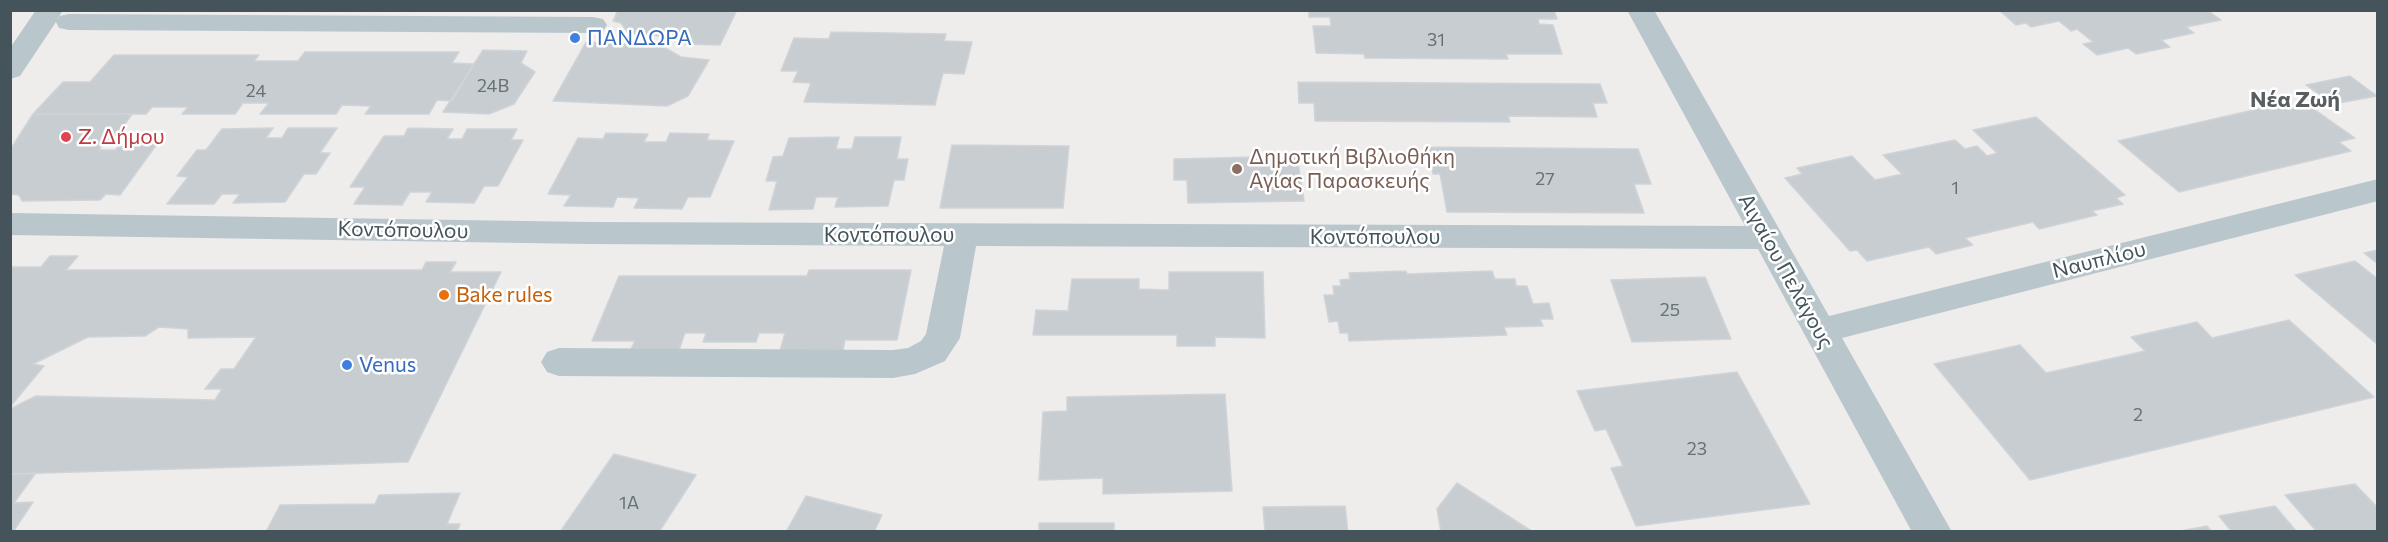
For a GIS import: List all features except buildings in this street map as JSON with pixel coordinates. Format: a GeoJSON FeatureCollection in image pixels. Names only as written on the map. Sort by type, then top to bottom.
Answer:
{"type":"FeatureCollection","features":[{"type":"Feature","properties":{"kind":"street","name":"Αιγαίου Πελάγους"},"geometry":{"type":"LineString","coordinates":[[1640,10],[1933,531]]}},
{"type":"Feature","properties":{"kind":"street"},"geometry":{"type":"LineString","coordinates":[[10,70],[59,16],[593,25]]}},
{"type":"Feature","properties":{"kind":"street","name":"Ναυπλίου"},"geometry":{"type":"LineString","coordinates":[[1820,331],[2378,190]]}},
{"type":"Feature","properties":{"kind":"street","name":"Κοντόπουλου"},"geometry":{"type":"LineString","coordinates":[[10,224],[589,233],[1768,238]]}},
{"type":"Feature","properties":{"kind":"street"},"geometry":{"type":"LineString","coordinates":[[559,362],[893,364],[915,360],[933,351],[944,338],[962,235]]}},
{"type":"Feature","properties":{"kind":"place","name":"ΠΑΝΔΩΡΑ"},"geometry":{"type":"Point","coordinates":[575,38]}},
{"type":"Feature","properties":{"kind":"place","name":"Ζ. Δήμου"},"geometry":{"type":"Point","coordinates":[66,137]}},
{"type":"Feature","properties":{"kind":"place","name":"Δημοτική Βιβλιοθήκη Αγίας Παρασκευής"},"geometry":{"type":"Point","coordinates":[1237,169]}},
{"type":"Feature","properties":{"kind":"place","name":"Bake rules"},"geometry":{"type":"Point","coordinates":[444,295]}},
{"type":"Feature","properties":{"kind":"place","name":"Venus"},"geometry":{"type":"Point","coordinates":[347,365]}},
{"type":"Feature","properties":{"kind":"district","name":"Νέα Ζωή"},"geometry":{"type":"Point","coordinates":[2295,100]}}]}
